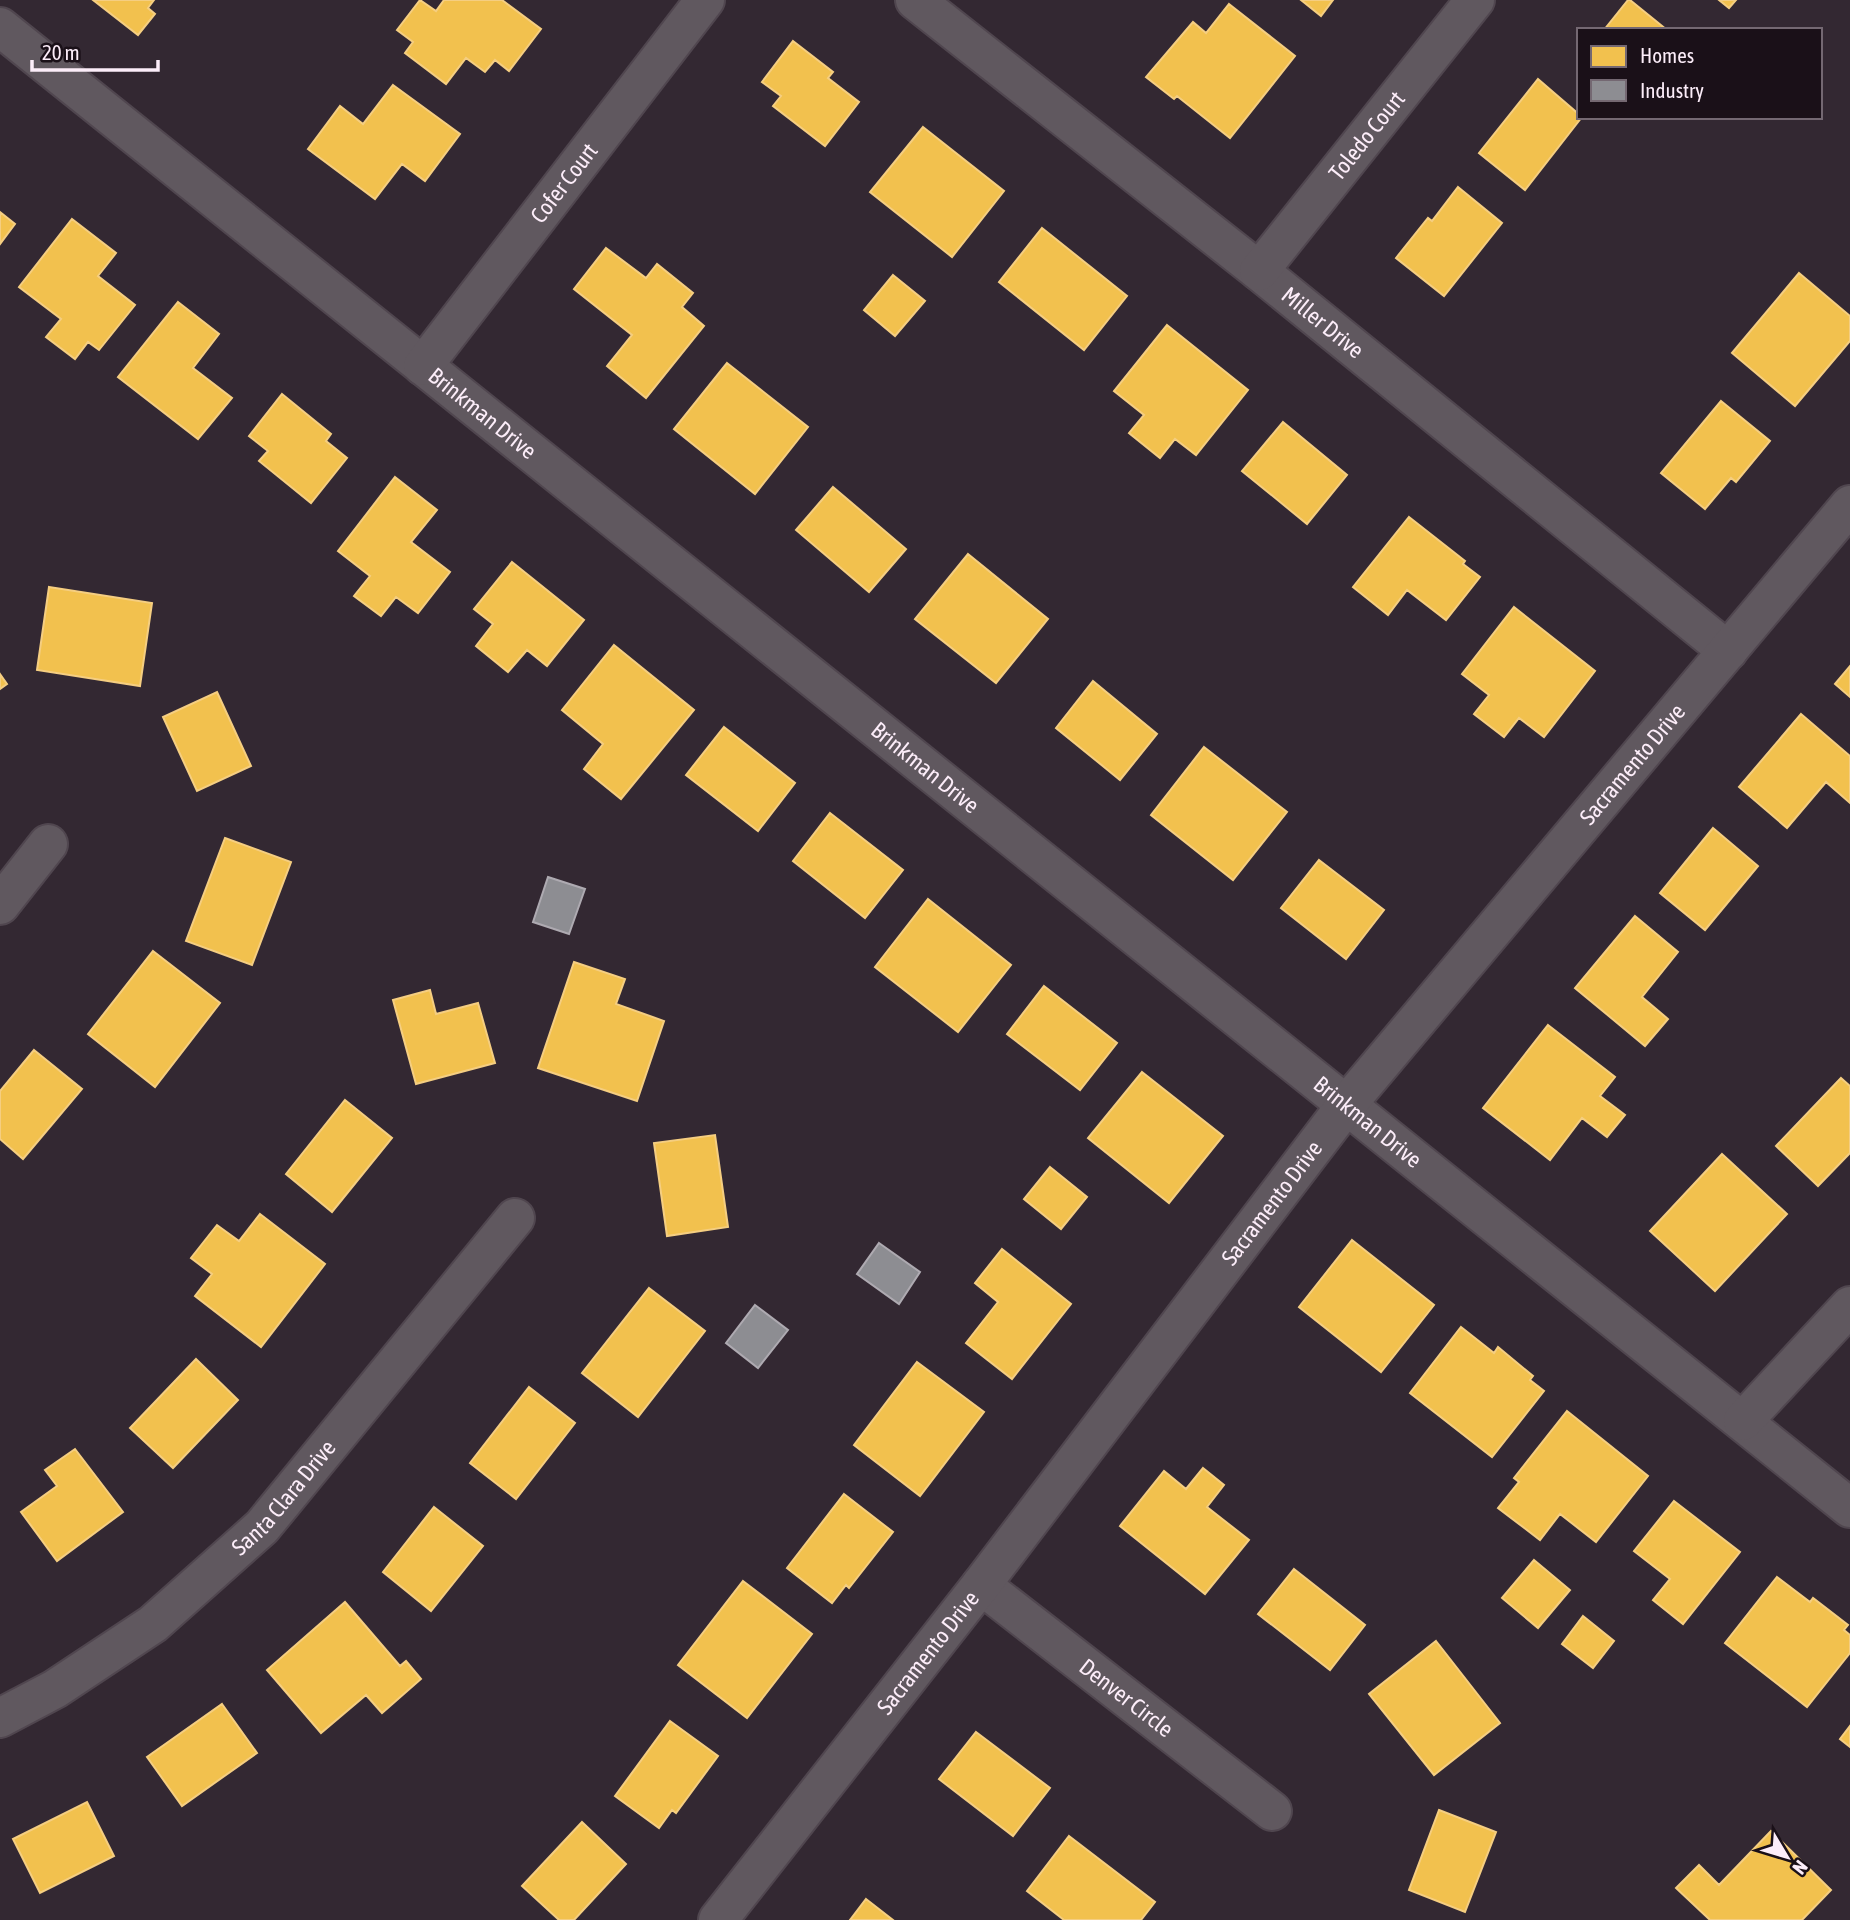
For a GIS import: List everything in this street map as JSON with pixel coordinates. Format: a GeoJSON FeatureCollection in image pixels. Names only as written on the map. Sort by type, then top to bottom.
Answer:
{"type":"FeatureCollection","features":[{"type":"Feature","properties":{"kind":"street","name":"Cofer Court"},"geometry":{"type":"LineString","coordinates":[[422,366],[705,0]]}},
{"type":"Feature","properties":{"kind":"street","name":"Miller Drive"},"geometry":{"type":"LineString","coordinates":[[915,0],[1259,271],[1728,650]]}},
{"type":"Feature","properties":{"kind":"street","name":"Toledo Court"},"geometry":{"type":"LineString","coordinates":[[1259,271],[1475,0]]}},
{"type":"Feature","properties":{"kind":"street","name":"Brinkman Drive"},"geometry":{"type":"LineString","coordinates":[[0,27],[1850,1508]]}},
{"type":"Feature","properties":{"kind":"street","name":"Sacramento Drive"},"geometry":{"type":"LineString","coordinates":[[718,1920],[981,1585],[1347,1104],[1850,505]]}},
{"type":"Feature","properties":{"kind":"street"},"geometry":{"type":"LineString","coordinates":[[0,905],[47,844]]}},
{"type":"Feature","properties":{"kind":"street","name":"Santa Clara Drive"},"geometry":{"type":"LineString","coordinates":[[0,1718],[55,1689],[153,1624],[262,1527],[515,1218]]}},
{"type":"Feature","properties":{"kind":"street"},"geometry":{"type":"LineString","coordinates":[[1743,1421],[1850,1306]]}},
{"type":"Feature","properties":{"kind":"street","name":"Denver Circle"},"geometry":{"type":"LineString","coordinates":[[981,1585],[1272,1811]]}},
{"type":"Feature","properties":{"kind":"building: Homes"},"geometry":{"type":"Polygon","coordinates":[[[93,0],[154,0],[148,8],[155,14],[138,35],[93,0]]]}},
{"type":"Feature","properties":{"kind":"building: Homes"},"geometry":{"type":"Polygon","coordinates":[[[420,0],[436,11],[444,0],[502,0],[541,29],[509,71],[495,60],[485,72],[466,58],[446,84],[405,53],[413,42],[397,30],[420,0]]]}},
{"type":"Feature","properties":{"kind":"building: Homes"},"geometry":{"type":"Polygon","coordinates":[[[1301,0],[1333,0],[1321,16],[1301,0]]]}},
{"type":"Feature","properties":{"kind":"building: Homes"},"geometry":{"type":"Polygon","coordinates":[[[1630,0],[1665,28],[1606,28],[1630,0]]]}},
{"type":"Feature","properties":{"kind":"building: Homes"},"geometry":{"type":"Polygon","coordinates":[[[1719,0],[1736,0],[1729,8],[1719,0]]]}},
{"type":"Feature","properties":{"kind":"building: Homes"},"geometry":{"type":"Polygon","coordinates":[[[1229,4],[1295,56],[1230,138],[1177,96],[1174,99],[1146,77],[1193,22],[1206,33],[1229,4]]]}},
{"type":"Feature","properties":{"kind":"building: Homes"},"geometry":{"type":"Polygon","coordinates":[[[793,41],[833,72],[828,78],[859,102],[825,146],[773,106],[781,96],[762,82],[793,41]]]}},
{"type":"Feature","properties":{"kind":"building: Homes"},"geometry":{"type":"Polygon","coordinates":[[[1538,79],[1577,113],[1577,119],[1580,119],[1525,190],[1479,153],[1538,79]]]}},
{"type":"Feature","properties":{"kind":"building: Homes"},"geometry":{"type":"Polygon","coordinates":[[[393,85],[460,134],[425,181],[402,164],[375,199],[308,149],[340,106],[363,124],[393,85]]]}},
{"type":"Feature","properties":{"kind":"building: Homes"},"geometry":{"type":"Polygon","coordinates":[[[923,127],[1004,191],[952,257],[870,192],[923,127]]]}},
{"type":"Feature","properties":{"kind":"building: Homes"},"geometry":{"type":"Polygon","coordinates":[[[1458,187],[1502,223],[1444,296],[1396,258],[1428,218],[1432,221],[1458,187]]]}},
{"type":"Feature","properties":{"kind":"building: Homes"},"geometry":{"type":"Polygon","coordinates":[[[0,212],[15,224],[0,244],[0,212]]]}},
{"type":"Feature","properties":{"kind":"building: Homes"},"geometry":{"type":"Polygon","coordinates":[[[72,219],[116,253],[98,276],[135,305],[99,350],[88,342],[75,359],[46,337],[61,319],[19,287],[72,219]]]}},
{"type":"Feature","properties":{"kind":"building: Homes"},"geometry":{"type":"Polygon","coordinates":[[[1042,228],[1127,296],[1084,350],[999,282],[1042,228]]]}},
{"type":"Feature","properties":{"kind":"building: Homes"},"geometry":{"type":"Polygon","coordinates":[[[606,248],[646,278],[657,264],[693,293],[682,307],[704,326],[646,398],[607,366],[632,335],[574,289],[606,248]]]}},
{"type":"Feature","properties":{"kind":"building: Homes"},"geometry":{"type":"Polygon","coordinates":[[[1799,273],[1850,316],[1850,341],[1795,406],[1732,353],[1799,273]]]}},
{"type":"Feature","properties":{"kind":"building: Homes"},"geometry":{"type":"Polygon","coordinates":[[[893,275],[925,301],[895,336],[864,310],[893,275]]]}},
{"type":"Feature","properties":{"kind":"building: Homes"},"geometry":{"type":"Polygon","coordinates":[[[178,302],[219,334],[193,368],[232,398],[198,439],[118,377],[178,302]]]}},
{"type":"Feature","properties":{"kind":"building: Homes"},"geometry":{"type":"Polygon","coordinates":[[[1167,325],[1248,390],[1196,455],[1175,439],[1160,458],[1129,433],[1144,415],[1114,391],[1167,325]]]}},
{"type":"Feature","properties":{"kind":"building: Homes"},"geometry":{"type":"Polygon","coordinates":[[[727,363],[808,427],[755,494],[674,429],[727,363]]]}},
{"type":"Feature","properties":{"kind":"building: Homes"},"geometry":{"type":"Polygon","coordinates":[[[282,394],[331,434],[326,441],[347,458],[311,503],[259,461],[268,451],[249,436],[282,394]]]}},
{"type":"Feature","properties":{"kind":"building: Homes"},"geometry":{"type":"Polygon","coordinates":[[[1721,401],[1770,441],[1736,482],[1731,478],[1705,509],[1661,473],[1721,401]]]}},
{"type":"Feature","properties":{"kind":"building: Homes"},"geometry":{"type":"Polygon","coordinates":[[[1283,422],[1347,475],[1307,524],[1242,471],[1283,422]]]}},
{"type":"Feature","properties":{"kind":"building: Homes"},"geometry":{"type":"Polygon","coordinates":[[[395,477],[437,510],[411,542],[450,572],[418,613],[396,597],[381,616],[354,596],[370,576],[338,551],[395,477]]]}},
{"type":"Feature","properties":{"kind":"building: Homes"},"geometry":{"type":"Polygon","coordinates":[[[833,487],[906,549],[869,592],[796,530],[833,487]]]}},
{"type":"Feature","properties":{"kind":"building: Homes"},"geometry":{"type":"Polygon","coordinates":[[[1409,517],[1465,561],[1463,564],[1480,577],[1446,620],[1407,590],[1388,615],[1353,587],[1409,517]]]}},
{"type":"Feature","properties":{"kind":"building: Homes"},"geometry":{"type":"Polygon","coordinates":[[[968,554],[1048,619],[996,683],[915,619],[968,554]]]}},
{"type":"Feature","properties":{"kind":"building: Homes"},"geometry":{"type":"Polygon","coordinates":[[[512,562],[584,620],[547,666],[527,650],[508,672],[476,646],[493,624],[474,609],[512,562]]]}},
{"type":"Feature","properties":{"kind":"building: Homes"},"geometry":{"type":"Polygon","coordinates":[[[49,587],[152,603],[140,686],[37,670],[49,587]]]}},
{"type":"Feature","properties":{"kind":"building: Homes"},"geometry":{"type":"Polygon","coordinates":[[[1514,607],[1595,671],[1544,737],[1519,718],[1504,737],[1474,714],[1489,695],[1462,674],[1514,607]]]}},
{"type":"Feature","properties":{"kind":"building: Homes"},"geometry":{"type":"Polygon","coordinates":[[[614,645],[694,710],[621,799],[584,769],[603,744],[562,710],[614,645]]]}},
{"type":"Feature","properties":{"kind":"building: Homes"},"geometry":{"type":"Polygon","coordinates":[[[1850,666],[1850,697],[1835,684],[1850,666]]]}},
{"type":"Feature","properties":{"kind":"building: Homes"},"geometry":{"type":"Polygon","coordinates":[[[0,674],[7,684],[0,689],[0,674]]]}},
{"type":"Feature","properties":{"kind":"building: Homes"},"geometry":{"type":"Polygon","coordinates":[[[1093,681],[1157,734],[1120,780],[1056,728],[1093,681]]]}},
{"type":"Feature","properties":{"kind":"building: Homes"},"geometry":{"type":"Polygon","coordinates":[[[217,692],[251,766],[197,791],[163,717],[217,692]]]}},
{"type":"Feature","properties":{"kind":"building: Homes"},"geometry":{"type":"Polygon","coordinates":[[[1801,714],[1850,756],[1850,803],[1826,782],[1787,828],[1739,787],[1801,714]]]}},
{"type":"Feature","properties":{"kind":"building: Homes"},"geometry":{"type":"Polygon","coordinates":[[[724,727],[795,783],[758,831],[686,775],[724,727]]]}},
{"type":"Feature","properties":{"kind":"building: Homes"},"geometry":{"type":"Polygon","coordinates":[[[1204,747],[1287,812],[1233,880],[1151,815],[1204,747]]]}},
{"type":"Feature","properties":{"kind":"building: Homes"},"geometry":{"type":"Polygon","coordinates":[[[830,813],[903,870],[865,918],[793,861],[830,813]]]}},
{"type":"Feature","properties":{"kind":"building: Homes"},"geometry":{"type":"Polygon","coordinates":[[[1713,828],[1758,866],[1705,930],[1660,893],[1713,828]]]}},
{"type":"Feature","properties":{"kind":"building: Homes"},"geometry":{"type":"Polygon","coordinates":[[[225,838],[291,862],[252,965],[186,941],[225,838]]]}},
{"type":"Feature","properties":{"kind":"building: Homes"},"geometry":{"type":"Polygon","coordinates":[[[1319,860],[1384,910],[1346,959],[1281,908],[1319,860]]]}},
{"type":"Feature","properties":{"kind":"building: Homes"},"geometry":{"type":"Polygon","coordinates":[[[928,899],[1011,965],[958,1032],[875,967],[928,899]]]}},
{"type":"Feature","properties":{"kind":"building: Homes"},"geometry":{"type":"Polygon","coordinates":[[[1635,916],[1678,952],[1642,997],[1668,1019],[1645,1046],[1575,988],[1635,916]]]}},
{"type":"Feature","properties":{"kind":"building: Homes"},"geometry":{"type":"Polygon","coordinates":[[[153,951],[220,1003],[155,1087],[88,1034],[153,951]]]}},
{"type":"Feature","properties":{"kind":"building: Homes"},"geometry":{"type":"Polygon","coordinates":[[[574,962],[625,979],[616,1004],[664,1021],[637,1101],[538,1068],[574,962]]]}},
{"type":"Feature","properties":{"kind":"building: Homes"},"geometry":{"type":"Polygon","coordinates":[[[1044,986],[1117,1043],[1080,1090],[1007,1034],[1044,986]]]}},
{"type":"Feature","properties":{"kind":"building: Homes"},"geometry":{"type":"Polygon","coordinates":[[[430,990],[436,1014],[478,1003],[495,1063],[416,1084],[393,1000],[430,990]]]}},
{"type":"Feature","properties":{"kind":"building: Homes"},"geometry":{"type":"Polygon","coordinates":[[[1548,1025],[1615,1077],[1600,1096],[1625,1115],[1607,1137],[1582,1118],[1550,1160],[1483,1108],[1548,1025]]]}},
{"type":"Feature","properties":{"kind":"building: Homes"},"geometry":{"type":"Polygon","coordinates":[[[34,1050],[82,1089],[23,1159],[0,1139],[0,1091],[34,1050]]]}},
{"type":"Feature","properties":{"kind":"building: Homes"},"geometry":{"type":"Polygon","coordinates":[[[1142,1072],[1223,1136],[1169,1203],[1088,1138],[1142,1072]]]}},
{"type":"Feature","properties":{"kind":"building: Homes"},"geometry":{"type":"Polygon","coordinates":[[[1841,1078],[1850,1086],[1850,1153],[1818,1186],[1776,1146],[1841,1078]]]}},
{"type":"Feature","properties":{"kind":"building: Homes"},"geometry":{"type":"Polygon","coordinates":[[[345,1100],[392,1138],[332,1212],[286,1174],[345,1100]]]}},
{"type":"Feature","properties":{"kind":"building: Homes"},"geometry":{"type":"Polygon","coordinates":[[[715,1135],[728,1227],[667,1236],[654,1143],[715,1135]]]}},
{"type":"Feature","properties":{"kind":"building: Homes"},"geometry":{"type":"Polygon","coordinates":[[[1722,1154],[1787,1214],[1715,1291],[1650,1231],[1722,1154]]]}},
{"type":"Feature","properties":{"kind":"building: Homes"},"geometry":{"type":"Polygon","coordinates":[[[1050,1167],[1087,1197],[1061,1229],[1024,1199],[1050,1167]]]}},
{"type":"Feature","properties":{"kind":"building: Homes"},"geometry":{"type":"Polygon","coordinates":[[[260,1214],[325,1264],[261,1347],[195,1296],[212,1274],[191,1258],[217,1225],[239,1241],[260,1214]]]}},
{"type":"Feature","properties":{"kind":"building: Homes"},"geometry":{"type":"Polygon","coordinates":[[[1352,1240],[1434,1305],[1381,1372],[1299,1307],[1352,1240]]]}},
{"type":"Feature","properties":{"kind":"building: Homes"},"geometry":{"type":"Polygon","coordinates":[[[1002,1249],[1071,1304],[1012,1379],[966,1343],[998,1302],[975,1283],[1002,1249]]]}},
{"type":"Feature","properties":{"kind":"building: Homes"},"geometry":{"type":"Polygon","coordinates":[[[649,1288],[705,1331],[638,1417],[582,1373],[649,1288]]]}},
{"type":"Feature","properties":{"kind":"building: Homes"},"geometry":{"type":"Polygon","coordinates":[[[1461,1327],[1494,1353],[1498,1347],[1533,1376],[1530,1380],[1544,1391],[1492,1457],[1410,1393],[1461,1327]]]}},
{"type":"Feature","properties":{"kind":"building: Homes"},"geometry":{"type":"Polygon","coordinates":[[[196,1359],[238,1400],[173,1468],[130,1428],[196,1359]]]}},
{"type":"Feature","properties":{"kind":"building: Homes"},"geometry":{"type":"Polygon","coordinates":[[[917,1362],[984,1412],[920,1496],[854,1445],[917,1362]]]}},
{"type":"Feature","properties":{"kind":"building: Homes"},"geometry":{"type":"Polygon","coordinates":[[[529,1387],[575,1423],[516,1499],[470,1463],[529,1387]]]}},
{"type":"Feature","properties":{"kind":"building: Homes"},"geometry":{"type":"Polygon","coordinates":[[[1567,1411],[1648,1476],[1596,1542],[1560,1514],[1540,1540],[1498,1508],[1519,1482],[1514,1478],[1567,1411]]]}},
{"type":"Feature","properties":{"kind":"building: Homes"},"geometry":{"type":"Polygon","coordinates":[[[75,1449],[123,1512],[57,1561],[21,1512],[57,1486],[45,1470],[75,1449]]]}},
{"type":"Feature","properties":{"kind":"building: Homes"},"geometry":{"type":"Polygon","coordinates":[[[1203,1468],[1224,1485],[1207,1507],[1249,1540],[1205,1594],[1120,1526],[1164,1471],[1186,1489],[1203,1468]]]}},
{"type":"Feature","properties":{"kind":"building: Homes"},"geometry":{"type":"Polygon","coordinates":[[[844,1494],[893,1532],[849,1588],[846,1585],[832,1603],[787,1568],[844,1494]]]}},
{"type":"Feature","properties":{"kind":"building: Homes"},"geometry":{"type":"Polygon","coordinates":[[[1674,1501],[1740,1552],[1683,1624],[1653,1600],[1670,1579],[1634,1551],[1674,1501]]]}},
{"type":"Feature","properties":{"kind":"building: Homes"},"geometry":{"type":"Polygon","coordinates":[[[434,1507],[483,1546],[431,1611],[383,1572],[434,1507]]]}},
{"type":"Feature","properties":{"kind":"building: Homes"},"geometry":{"type":"Polygon","coordinates":[[[1534,1560],[1570,1590],[1538,1628],[1502,1598],[1534,1560]]]}},
{"type":"Feature","properties":{"kind":"building: Homes"},"geometry":{"type":"Polygon","coordinates":[[[1294,1569],[1365,1625],[1330,1670],[1258,1614],[1294,1569]]]}},
{"type":"Feature","properties":{"kind":"building: Homes"},"geometry":{"type":"Polygon","coordinates":[[[1777,1577],[1810,1602],[1813,1598],[1848,1625],[1844,1630],[1850,1635],[1850,1653],[1807,1707],[1725,1643],[1777,1577]]]}},
{"type":"Feature","properties":{"kind":"building: Homes"},"geometry":{"type":"Polygon","coordinates":[[[743,1581],[812,1634],[747,1718],[678,1665],[743,1581]]]}},
{"type":"Feature","properties":{"kind":"building: Homes"},"geometry":{"type":"Polygon","coordinates":[[[345,1602],[400,1666],[406,1661],[421,1679],[382,1713],[366,1695],[321,1733],[267,1670],[345,1602]]]}},
{"type":"Feature","properties":{"kind":"building: Homes"},"geometry":{"type":"Polygon","coordinates":[[[1583,1616],[1614,1641],[1593,1668],[1562,1644],[1583,1616]]]}},
{"type":"Feature","properties":{"kind":"building: Homes"},"geometry":{"type":"Polygon","coordinates":[[[1436,1641],[1500,1723],[1434,1775],[1369,1694],[1436,1641]]]}},
{"type":"Feature","properties":{"kind":"building: Homes"},"geometry":{"type":"Polygon","coordinates":[[[222,1704],[257,1753],[182,1806],[147,1757],[222,1704]]]}},
{"type":"Feature","properties":{"kind":"building: Homes"},"geometry":{"type":"Polygon","coordinates":[[[670,1721],[718,1756],[676,1813],[672,1810],[659,1828],[615,1796],[670,1721]]]}},
{"type":"Feature","properties":{"kind":"building: Homes"},"geometry":{"type":"Polygon","coordinates":[[[1850,1726],[1850,1747],[1840,1739],[1850,1726]]]}},
{"type":"Feature","properties":{"kind":"building: Homes"},"geometry":{"type":"Polygon","coordinates":[[[976,1732],[1050,1788],[1013,1836],[939,1779],[976,1732]]]}},
{"type":"Feature","properties":{"kind":"building: Homes"},"geometry":{"type":"Polygon","coordinates":[[[87,1802],[114,1856],[40,1893],[13,1839],[87,1802]]]}},
{"type":"Feature","properties":{"kind":"building: Homes"},"geometry":{"type":"Polygon","coordinates":[[[1439,1810],[1496,1832],[1465,1912],[1409,1890],[1439,1810]]]}},
{"type":"Feature","properties":{"kind":"building: Homes"},"geometry":{"type":"Polygon","coordinates":[[[582,1822],[626,1864],[574,1920],[559,1920],[522,1886],[582,1822]]]}},
{"type":"Feature","properties":{"kind":"building: Homes"},"geometry":{"type":"Polygon","coordinates":[[[1771,1831],[1831,1890],[1802,1920],[1710,1920],[1676,1888],[1699,1865],[1719,1885],[1771,1831]]]}},
{"type":"Feature","properties":{"kind":"building: Homes"},"geometry":{"type":"Polygon","coordinates":[[[1069,1836],[1155,1902],[1141,1920],[1064,1920],[1027,1891],[1069,1836]]]}},
{"type":"Feature","properties":{"kind":"building: Homes"},"geometry":{"type":"Polygon","coordinates":[[[866,1899],[893,1920],[850,1920],[866,1899]]]}},
{"type":"Feature","properties":{"kind":"building: Industry"},"geometry":{"type":"Polygon","coordinates":[[[548,877],[585,889],[569,934],[533,922],[548,877]]]}},
{"type":"Feature","properties":{"kind":"building: Industry"},"geometry":{"type":"Polygon","coordinates":[[[879,1243],[920,1272],[899,1304],[857,1274],[879,1243]]]}},
{"type":"Feature","properties":{"kind":"building: Industry"},"geometry":{"type":"Polygon","coordinates":[[[755,1305],[788,1330],[758,1368],[726,1343],[755,1305]]]}}]}
